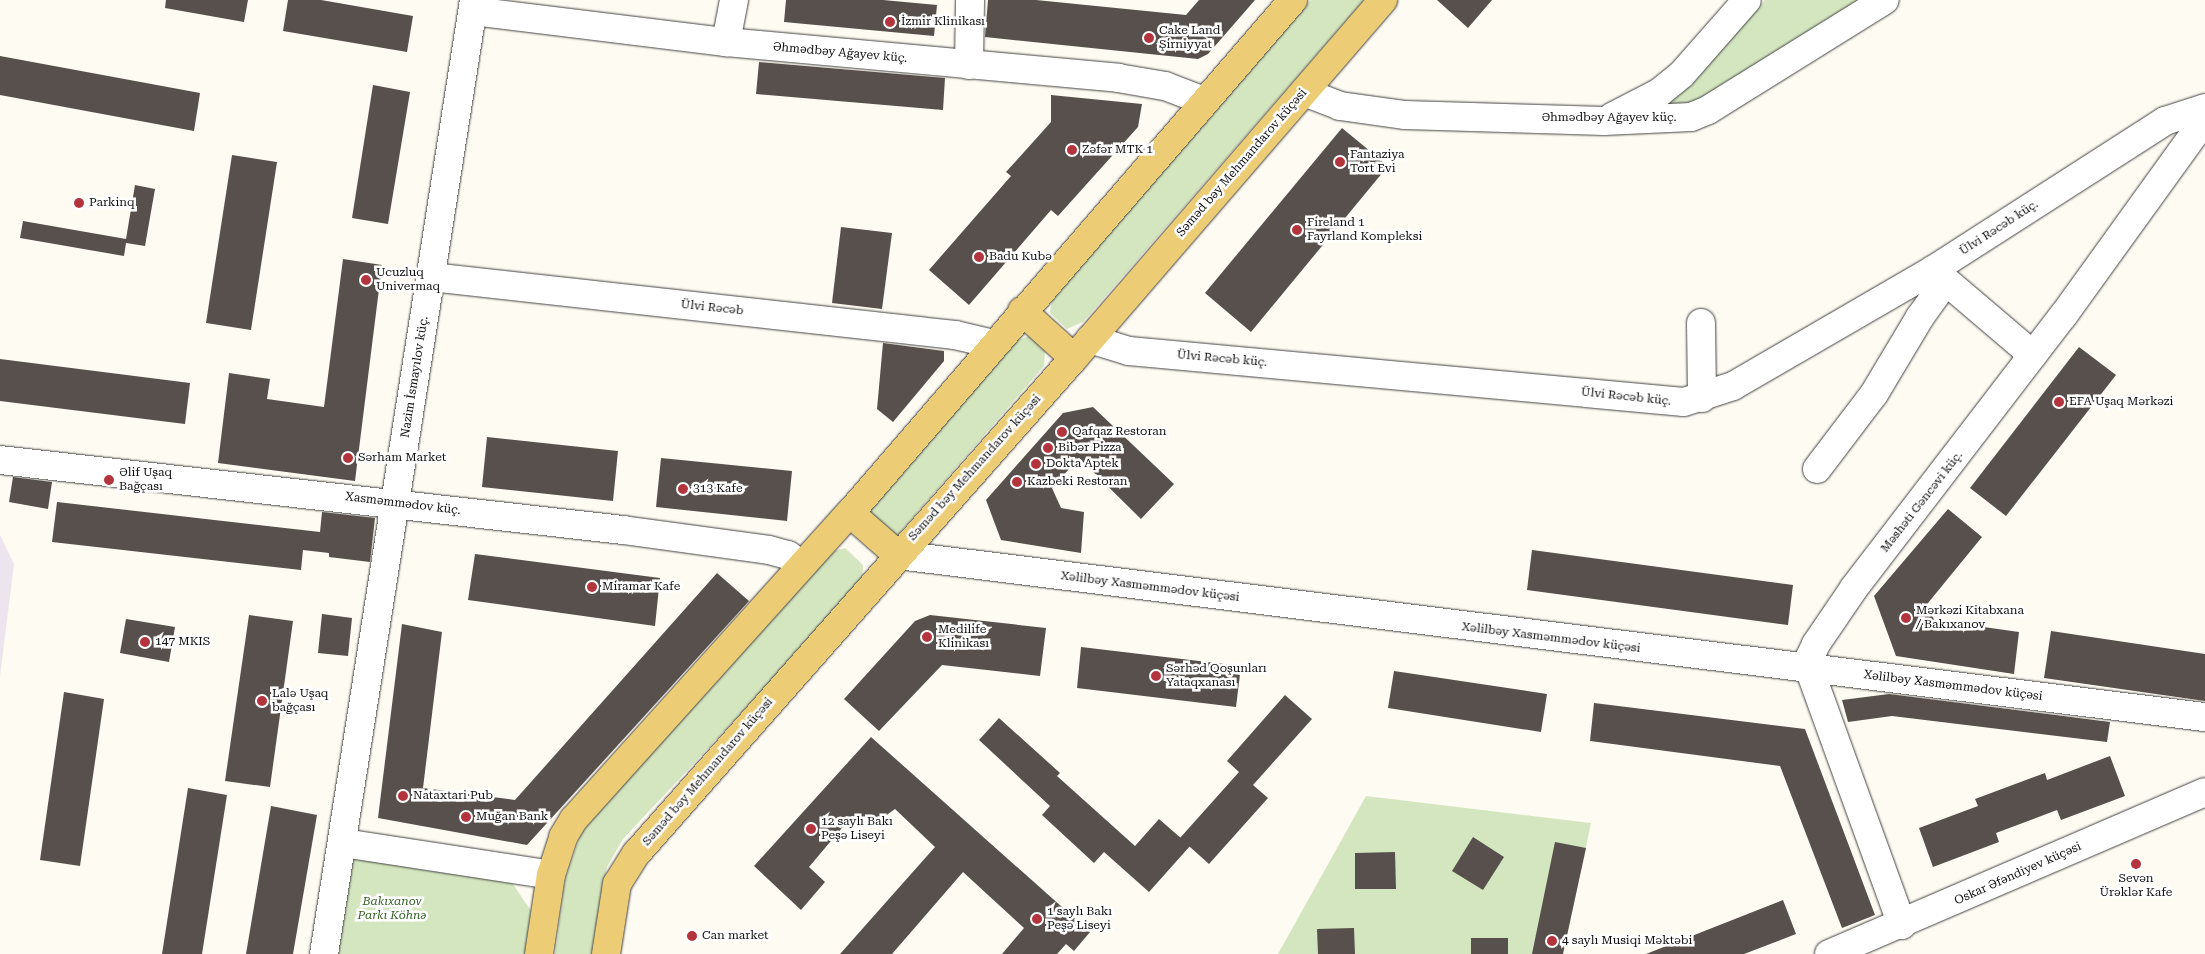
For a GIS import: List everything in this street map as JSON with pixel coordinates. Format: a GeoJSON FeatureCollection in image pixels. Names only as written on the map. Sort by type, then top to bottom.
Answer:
{"type":"FeatureCollection","features":[{"type":"Feature","properties":{"kind":"main road"},"geometry":{"type":"LineString","coordinates":[[539,954],[550,875],[563,837],[574,819],[850,513],[993,344],[1293,0]]}},
{"type":"Feature","properties":{"kind":"main road","name":"Səməd bəy Mehmandarov küçəsi"},"geometry":{"type":"LineString","coordinates":[[606,954],[612,907],[625,867],[1082,348],[1383,0]]}},
{"type":"Feature","properties":{"kind":"main road"},"geometry":{"type":"LineString","coordinates":[[1022,311],[1082,348]]}},
{"type":"Feature","properties":{"kind":"main road"},"geometry":{"type":"LineString","coordinates":[[850,513],[898,555]]}},
{"type":"Feature","properties":{"kind":"street"},"geometry":{"type":"LineString","coordinates":[[726,42],[734,0]]}},
{"type":"Feature","properties":{"kind":"street"},"geometry":{"type":"LineString","coordinates":[[970,0],[970,65]]}},
{"type":"Feature","properties":{"kind":"street"},"geometry":{"type":"LineString","coordinates":[[1604,121],[1660,92],[1682,74],[1747,0]]}},
{"type":"Feature","properties":{"kind":"street","name":"Əhmədbəy Ağayev küç."},"geometry":{"type":"LineString","coordinates":[[1304,92],[1340,106],[1367,111],[1604,121],[1675,119],[1708,110],[1885,0]]}},
{"type":"Feature","properties":{"kind":"street","name":"Əhmədbəy Ağayev küç."},"geometry":{"type":"LineString","coordinates":[[474,6],[726,42],[1118,78],[1165,86],[1204,101]]}},
{"type":"Feature","properties":{"kind":"street","name":"Nazim İsmayılov küç."},"geometry":{"type":"LineString","coordinates":[[324,954],[474,6]]}},
{"type":"Feature","properties":{"kind":"street","name":"Ülvi Rəcəb küç."},"geometry":{"type":"LineString","coordinates":[[1082,348],[1505,384],[1657,401],[1684,402],[1702,398],[1733,386],[1939,276],[2165,121],[2205,108]]}},
{"type":"Feature","properties":{"kind":"street","name":"Məshəti Gəncəvi küç."},"geometry":{"type":"LineString","coordinates":[[1808,668],[1816,644],[1854,588],[2033,355],[2205,119]]}},
{"type":"Feature","properties":{"kind":"street"},"geometry":{"type":"LineString","coordinates":[[1817,469],[1874,394],[1920,317],[1939,276],[2033,355]]}},
{"type":"Feature","properties":{"kind":"street","name":"Ülvi Rəcəb"},"geometry":{"type":"LineString","coordinates":[[430,277],[955,335],[993,344]]}},
{"type":"Feature","properties":{"kind":"street"},"geometry":{"type":"LineString","coordinates":[[1701,323],[1702,398]]}},
{"type":"Feature","properties":{"kind":"street","name":"Xasməmmədov küç."},"geometry":{"type":"LineString","coordinates":[[0,460],[395,502],[770,550],[788,555],[802,565]]}},
{"type":"Feature","properties":{"kind":"street","name":"Xəlilbəy Xasməmmədov küçəsi"},"geometry":{"type":"LineString","coordinates":[[898,555],[2205,718]]}},
{"type":"Feature","properties":{"kind":"street"},"geometry":{"type":"LineString","coordinates":[[1808,668],[1902,925]]}},
{"type":"Feature","properties":{"kind":"street","name":"Oskar Əfəndiyev küçəsi"},"geometry":{"type":"LineString","coordinates":[[1830,954],[1902,925],[2205,792]]}},
{"type":"Feature","properties":{"kind":"street"},"geometry":{"type":"LineString","coordinates":[[343,843],[550,875]]}},
{"type":"Feature","properties":{"kind":"shaded area"},"geometry":{"type":"Polygon","coordinates":[[[0,535],[14,564],[0,676],[0,535]]]}},
{"type":"Feature","properties":{"kind":"green space"},"geometry":{"type":"Polygon","coordinates":[[[1311,0],[1364,0],[1083,322],[1067,329],[1050,313],[1052,297],[1311,0]]]}},
{"type":"Feature","properties":{"kind":"green space"},"geometry":{"type":"Polygon","coordinates":[[[1765,0],[1863,0],[1705,97],[1674,111],[1659,104],[1686,86],[1765,0]]]}},
{"type":"Feature","properties":{"kind":"green space"},"geometry":{"type":"Polygon","coordinates":[[[1030,336],[1045,350],[1044,366],[896,537],[868,513],[1017,340],[1030,336]]]}},
{"type":"Feature","properties":{"kind":"green space"},"geometry":{"type":"Polygon","coordinates":[[[845,548],[863,565],[862,584],[623,839],[607,867],[592,954],[555,954],[565,881],[581,833],[826,553],[845,548]]]}},
{"type":"Feature","properties":{"kind":"green space"},"geometry":{"type":"Polygon","coordinates":[[[1366,796],[1591,823],[1563,954],[1278,954],[1366,796]]]}},
{"type":"Feature","properties":{"kind":"green space","name":"Bakıxanov Parkı Köhnə"},"geometry":{"type":"Polygon","coordinates":[[[354,856],[510,880],[534,915],[529,954],[337,954],[354,856]]]}},
{"type":"Feature","properties":{"kind":"building"},"geometry":{"type":"Polygon","coordinates":[[[166,0],[248,0],[244,22],[165,8],[166,0]]]}},
{"type":"Feature","properties":{"kind":"building"},"geometry":{"type":"Polygon","coordinates":[[[288,0],[321,0],[413,16],[407,52],[283,31],[288,0]]]}},
{"type":"Feature","properties":{"kind":"building"},"geometry":{"type":"Polygon","coordinates":[[[786,0],[883,0],[937,5],[934,36],[784,22],[786,0]]]}},
{"type":"Feature","properties":{"kind":"building"},"geometry":{"type":"Polygon","coordinates":[[[988,0],[1036,0],[1186,15],[1199,0],[1255,0],[1208,54],[1198,59],[985,37],[988,0]]]}},
{"type":"Feature","properties":{"kind":"building"},"geometry":{"type":"Polygon","coordinates":[[[1437,0],[1492,0],[1468,28],[1437,0]]]}},
{"type":"Feature","properties":{"kind":"building"},"geometry":{"type":"Polygon","coordinates":[[[0,56],[200,93],[194,131],[0,95],[0,56]]]}},
{"type":"Feature","properties":{"kind":"building"},"geometry":{"type":"Polygon","coordinates":[[[759,62],[945,78],[943,110],[756,94],[759,62]]]}},
{"type":"Feature","properties":{"kind":"building"},"geometry":{"type":"Polygon","coordinates":[[[373,85],[410,92],[388,224],[352,218],[373,85]]]}},
{"type":"Feature","properties":{"kind":"building"},"geometry":{"type":"Polygon","coordinates":[[[1051,95],[1142,104],[1138,127],[1058,216],[1051,210],[969,305],[929,270],[1011,176],[1006,172],[1051,122],[1051,95]]]}},
{"type":"Feature","properties":{"kind":"building","name":"Fireland 1 Fayrland Kompleksi"},"geometry":{"type":"Polygon","coordinates":[[[1342,128],[1388,166],[1251,332],[1205,293],[1342,128]]]}},
{"type":"Feature","properties":{"kind":"building"},"geometry":{"type":"Polygon","coordinates":[[[232,155],[277,162],[251,330],[206,323],[232,155]]]}},
{"type":"Feature","properties":{"kind":"building"},"geometry":{"type":"Polygon","coordinates":[[[135,185],[155,189],[145,246],[126,243],[124,256],[20,238],[23,221],[126,239],[135,185]]]}},
{"type":"Feature","properties":{"kind":"building"},"geometry":{"type":"Polygon","coordinates":[[[841,227],[892,233],[882,309],[832,303],[841,227]]]}},
{"type":"Feature","properties":{"kind":"building"},"geometry":{"type":"Polygon","coordinates":[[[343,259],[382,265],[355,481],[218,463],[229,373],[270,379],[267,399],[324,407],[343,259]]]}},
{"type":"Feature","properties":{"kind":"building"},"geometry":{"type":"Polygon","coordinates":[[[883,343],[944,351],[944,361],[893,422],[877,409],[883,343]]]}},
{"type":"Feature","properties":{"kind":"building"},"geometry":{"type":"Polygon","coordinates":[[[2079,347],[2116,375],[2006,516],[1970,488],[2079,347]]]}},
{"type":"Feature","properties":{"kind":"building"},"geometry":{"type":"Polygon","coordinates":[[[0,359],[190,383],[185,424],[0,401],[0,359]]]}},
{"type":"Feature","properties":{"kind":"building"},"geometry":{"type":"Polygon","coordinates":[[[1093,407],[1174,484],[1141,519],[1079,458],[1052,488],[1061,508],[1084,512],[1081,553],[1001,540],[986,500],[1063,413],[1093,407]]]}},
{"type":"Feature","properties":{"kind":"building"},"geometry":{"type":"Polygon","coordinates":[[[487,437],[618,451],[613,501],[482,487],[487,437]]]}},
{"type":"Feature","properties":{"kind":"building"},"geometry":{"type":"Polygon","coordinates":[[[661,458],[792,471],[787,521],[656,507],[661,458]]]}},
{"type":"Feature","properties":{"kind":"building"},"geometry":{"type":"Polygon","coordinates":[[[13,477],[52,482],[48,509],[9,502],[13,477]]]}},
{"type":"Feature","properties":{"kind":"building"},"geometry":{"type":"Polygon","coordinates":[[[57,502],[320,532],[322,512],[375,518],[370,562],[329,557],[329,553],[303,550],[301,570],[52,542],[57,502]]]}},
{"type":"Feature","properties":{"kind":"building"},"geometry":{"type":"Polygon","coordinates":[[[1948,509],[1982,537],[1928,603],[1934,620],[2019,632],[2014,674],[1896,656],[1874,596],[1948,509]]]}},
{"type":"Feature","properties":{"kind":"building"},"geometry":{"type":"Polygon","coordinates":[[[1532,550],[1793,585],[1788,625],[1527,590],[1532,550]]]}},
{"type":"Feature","properties":{"kind":"building"},"geometry":{"type":"Polygon","coordinates":[[[475,554],[660,578],[655,626],[468,600],[475,554]]]}},
{"type":"Feature","properties":{"kind":"building"},"geometry":{"type":"Polygon","coordinates":[[[717,573],[749,601],[527,845],[378,818],[402,624],[442,632],[423,788],[515,800],[717,573]]]}},
{"type":"Feature","properties":{"kind":"building"},"geometry":{"type":"Polygon","coordinates":[[[322,614],[352,618],[348,656],[318,653],[322,614]]]}},
{"type":"Feature","properties":{"kind":"building"},"geometry":{"type":"Polygon","coordinates":[[[249,615],[293,621],[270,787],[225,781],[249,615]]]}},
{"type":"Feature","properties":{"kind":"building"},"geometry":{"type":"Polygon","coordinates":[[[930,615],[1046,628],[1040,676],[942,665],[879,731],[844,699],[915,621],[930,615]]]}},
{"type":"Feature","properties":{"kind":"building"},"geometry":{"type":"Polygon","coordinates":[[[126,619],[175,627],[169,662],[120,653],[126,619]]]}},
{"type":"Feature","properties":{"kind":"building"},"geometry":{"type":"Polygon","coordinates":[[[2051,631],[2205,654],[2205,701],[2044,678],[2051,631]]]}},
{"type":"Feature","properties":{"kind":"building"},"geometry":{"type":"Polygon","coordinates":[[[1081,647],[1241,666],[1236,707],[1077,688],[1081,647]]]}},
{"type":"Feature","properties":{"kind":"building"},"geometry":{"type":"Polygon","coordinates":[[[1394,671],[1547,694],[1541,732],[1388,708],[1394,671]]]}},
{"type":"Feature","properties":{"kind":"building"},"geometry":{"type":"Polygon","coordinates":[[[64,692],[104,699],[80,866],[40,860],[64,692]]]}},
{"type":"Feature","properties":{"kind":"building"},"geometry":{"type":"Polygon","coordinates":[[[1889,694],[2110,722],[2107,742],[1892,716],[1848,722],[1842,700],[1889,694]]]}},
{"type":"Feature","properties":{"kind":"building"},"geometry":{"type":"Polygon","coordinates":[[[1285,695],[1312,719],[1253,785],[1268,798],[1209,864],[1180,838],[1239,772],[1227,761],[1285,695]]]}},
{"type":"Feature","properties":{"kind":"building"},"geometry":{"type":"Polygon","coordinates":[[[1594,703],[1805,729],[1875,915],[1842,928],[1780,766],[1590,741],[1594,703]]]}},
{"type":"Feature","properties":{"kind":"building"},"geometry":{"type":"Polygon","coordinates":[[[999,718],[1060,773],[1057,776],[1135,846],[1159,819],[1190,846],[1149,892],[1104,852],[1094,863],[1042,815],[1050,806],[979,740],[999,718]]]}},
{"type":"Feature","properties":{"kind":"building"},"geometry":{"type":"Polygon","coordinates":[[[871,737],[1090,932],[1074,951],[1066,944],[1057,954],[1002,954],[1024,928],[963,872],[892,954],[840,954],[935,847],[895,809],[881,819],[868,820],[852,816],[809,867],[825,882],[801,910],[754,866],[871,737]]]}},
{"type":"Feature","properties":{"kind":"building"},"geometry":{"type":"Polygon","coordinates":[[[2110,756],[2125,796],[2061,820],[2057,810],[1996,833],[1999,842],[1933,867],[1919,828],[1978,806],[1975,799],[2045,773],[2047,780],[2110,756]]]}},
{"type":"Feature","properties":{"kind":"building"},"geometry":{"type":"Polygon","coordinates":[[[188,788],[227,795],[202,954],[162,954],[188,788]]]}},
{"type":"Feature","properties":{"kind":"building"},"geometry":{"type":"Polygon","coordinates":[[[271,806],[317,815],[293,954],[246,954],[271,806]]]}},
{"type":"Feature","properties":{"kind":"building"},"geometry":{"type":"Polygon","coordinates":[[[1473,837],[1504,857],[1483,890],[1452,871],[1473,837]]]}},
{"type":"Feature","properties":{"kind":"building"},"geometry":{"type":"Polygon","coordinates":[[[1555,842],[1586,848],[1563,954],[1532,954],[1555,842]]]}},
{"type":"Feature","properties":{"kind":"building"},"geometry":{"type":"Polygon","coordinates":[[[1395,852],[1396,889],[1355,889],[1355,853],[1395,852]]]}},
{"type":"Feature","properties":{"kind":"building"},"geometry":{"type":"Polygon","coordinates":[[[1783,900],[1796,934],[1744,954],[1646,954],[1783,900]]]}},
{"type":"Feature","properties":{"kind":"building"},"geometry":{"type":"Polygon","coordinates":[[[1354,928],[1355,954],[1318,954],[1317,929],[1354,928]]]}},
{"type":"Feature","properties":{"kind":"building"},"geometry":{"type":"Polygon","coordinates":[[[1471,938],[1508,938],[1508,954],[1471,954],[1471,938]]]}},
{"type":"Feature","properties":{"kind":"place","name":"İzmir Klinikası"},"geometry":{"type":"Point","coordinates":[890,22]}},
{"type":"Feature","properties":{"kind":"place","name":"Cake Land Şirniyyat"},"geometry":{"type":"Point","coordinates":[1149,38]}},
{"type":"Feature","properties":{"kind":"place","name":"Zəfər MTK 1"},"geometry":{"type":"Point","coordinates":[1072,150]}},
{"type":"Feature","properties":{"kind":"place","name":"Fantaziya Tort Evi"},"geometry":{"type":"Point","coordinates":[1340,162]}},
{"type":"Feature","properties":{"kind":"place","name":"Parkinq"},"geometry":{"type":"Point","coordinates":[79,203]}},
{"type":"Feature","properties":{"kind":"place","name":"Fireland 1 Fayrland Kompleksi"},"geometry":{"type":"Point","coordinates":[1297,230]}},
{"type":"Feature","properties":{"kind":"place","name":"Badu Kubə"},"geometry":{"type":"Point","coordinates":[979,257]}},
{"type":"Feature","properties":{"kind":"place","name":"Ucuzluq Univermaq"},"geometry":{"type":"Point","coordinates":[366,280]}},
{"type":"Feature","properties":{"kind":"place","name":"EFA Uşaq Mərkəzi"},"geometry":{"type":"Point","coordinates":[2059,402]}},
{"type":"Feature","properties":{"kind":"place","name":"Qafqaz Restoran"},"geometry":{"type":"Point","coordinates":[1062,432]}},
{"type":"Feature","properties":{"kind":"place","name":"Bibər Pizza"},"geometry":{"type":"Point","coordinates":[1048,448]}},
{"type":"Feature","properties":{"kind":"place","name":"Sərham Market"},"geometry":{"type":"Point","coordinates":[348,458]}},
{"type":"Feature","properties":{"kind":"place","name":"Dokta Aptek"},"geometry":{"type":"Point","coordinates":[1036,464]}},
{"type":"Feature","properties":{"kind":"place","name":"Əlif Uşaq Bağçası"},"geometry":{"type":"Point","coordinates":[109,480]}},
{"type":"Feature","properties":{"kind":"place","name":"Kazbeki Restoran"},"geometry":{"type":"Point","coordinates":[1017,482]}},
{"type":"Feature","properties":{"kind":"place","name":"313 Kafe"},"geometry":{"type":"Point","coordinates":[683,489]}},
{"type":"Feature","properties":{"kind":"place","name":"Miramar Kafe"},"geometry":{"type":"Point","coordinates":[592,587]}},
{"type":"Feature","properties":{"kind":"place","name":"Mərkəzi Kitabxana / Bakıxanov"},"geometry":{"type":"Point","coordinates":[1906,618]}},
{"type":"Feature","properties":{"kind":"place","name":"Medilife Klinikası"},"geometry":{"type":"Point","coordinates":[927,637]}},
{"type":"Feature","properties":{"kind":"place","name":"147 MKIS"},"geometry":{"type":"Point","coordinates":[145,642]}},
{"type":"Feature","properties":{"kind":"place","name":"Sərhəd Qoşunları Yataqxanası"},"geometry":{"type":"Point","coordinates":[1156,676]}},
{"type":"Feature","properties":{"kind":"place","name":"Lalə Uşaq bağçası"},"geometry":{"type":"Point","coordinates":[262,701]}},
{"type":"Feature","properties":{"kind":"place","name":"Nataxtari Pub"},"geometry":{"type":"Point","coordinates":[403,796]}},
{"type":"Feature","properties":{"kind":"place","name":"Muğan Bank"},"geometry":{"type":"Point","coordinates":[466,817]}},
{"type":"Feature","properties":{"kind":"place","name":"12 saylı Bakı Peşə Liseyi"},"geometry":{"type":"Point","coordinates":[811,829]}},
{"type":"Feature","properties":{"kind":"place","name":"Sevən Ürəklər Kafe"},"geometry":{"type":"Point","coordinates":[2136,864]}},
{"type":"Feature","properties":{"kind":"place","name":"1 saylı Bakı Peşə Liseyi"},"geometry":{"type":"Point","coordinates":[1037,919]}},
{"type":"Feature","properties":{"kind":"place","name":"Can market"},"geometry":{"type":"Point","coordinates":[692,936]}},
{"type":"Feature","properties":{"kind":"place","name":"4 saylı Musiqi Məktəbi"},"geometry":{"type":"Point","coordinates":[1552,941]}}]}
